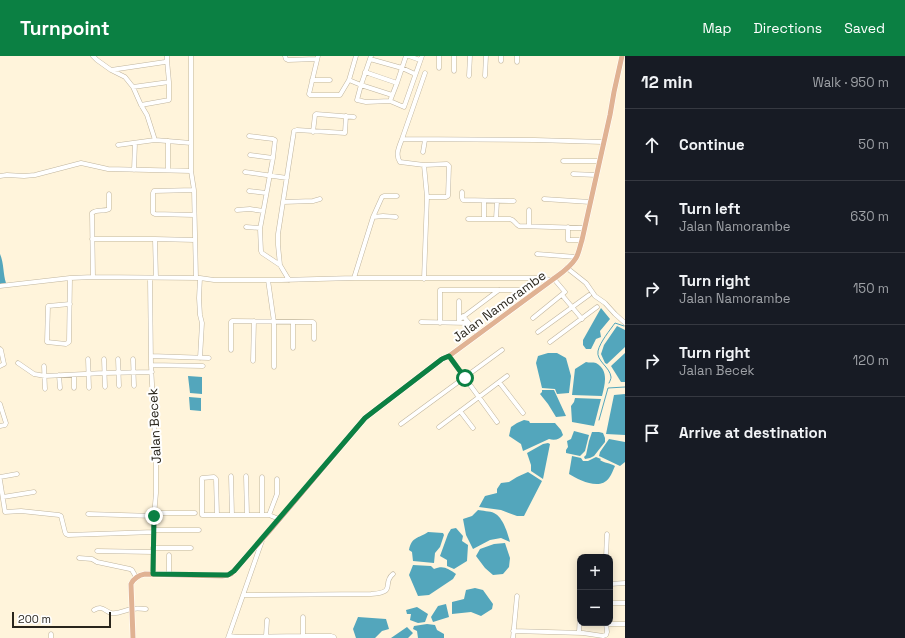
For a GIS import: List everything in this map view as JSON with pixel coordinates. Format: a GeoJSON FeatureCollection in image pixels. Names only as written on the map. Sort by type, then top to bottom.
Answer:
{"type":"FeatureCollection","features":[{"type":"Feature","properties":{"kind":"main road","name":"Jalan Namorambe"},"geometry":{"type":"LineString","coordinates":[[136,577],[141,574],[228,575],[234,571],[365,418],[442,359],[449,356],[568,268],[576,257],[582,240],[622,56]]}},
{"type":"Feature","properties":{"kind":"main road"},"geometry":{"type":"LineString","coordinates":[[133,638],[131,584],[136,577]]}},
{"type":"Feature","properties":{"kind":"street"},"geometry":{"type":"LineString","coordinates":[[93,56],[111,70],[125,77],[133,87],[141,105],[148,115],[155,140]]}},
{"type":"Feature","properties":{"kind":"street"},"geometry":{"type":"LineString","coordinates":[[191,56],[191,171],[194,190],[195,240],[200,315],[202,323],[200,358]]}},
{"type":"Feature","properties":{"kind":"street"},"geometry":{"type":"LineString","coordinates":[[285,56],[288,60],[317,58],[309,94],[340,96],[348,80],[356,56]]}},
{"type":"Feature","properties":{"kind":"street"},"geometry":{"type":"LineString","coordinates":[[390,101],[402,68],[407,56],[421,58],[404,107],[390,101],[366,102],[357,99],[370,57],[402,68],[415,74]]}},
{"type":"Feature","properties":{"kind":"street"},"geometry":{"type":"LineString","coordinates":[[439,56],[439,68]]}},
{"type":"Feature","properties":{"kind":"street"},"geometry":{"type":"LineString","coordinates":[[454,56],[454,71]]}},
{"type":"Feature","properties":{"kind":"street"},"geometry":{"type":"LineString","coordinates":[[469,76],[470,56]]}},
{"type":"Feature","properties":{"kind":"street"},"geometry":{"type":"LineString","coordinates":[[485,76],[486,56]]}},
{"type":"Feature","properties":{"kind":"street"},"geometry":{"type":"LineString","coordinates":[[501,56],[501,61]]}},
{"type":"Feature","properties":{"kind":"street"},"geometry":{"type":"LineString","coordinates":[[517,56],[517,62]]}},
{"type":"Feature","properties":{"kind":"street"},"geometry":{"type":"LineString","coordinates":[[111,70],[165,62],[167,58]]}},
{"type":"Feature","properties":{"kind":"street"},"geometry":{"type":"LineString","coordinates":[[141,105],[169,100],[167,58]]}},
{"type":"Feature","properties":{"kind":"street"},"geometry":{"type":"LineString","coordinates":[[365,72],[397,83]]}},
{"type":"Feature","properties":{"kind":"street"},"geometry":{"type":"LineString","coordinates":[[426,73],[398,153],[399,161],[402,163],[448,165],[448,196],[427,197]]}},
{"type":"Feature","properties":{"kind":"street"},"geometry":{"type":"LineString","coordinates":[[312,80],[330,80]]}},
{"type":"Feature","properties":{"kind":"street"},"geometry":{"type":"LineString","coordinates":[[348,80],[392,95]]}},
{"type":"Feature","properties":{"kind":"street"},"geometry":{"type":"LineString","coordinates":[[133,87],[169,82]]}},
{"type":"Feature","properties":{"kind":"street"},"geometry":{"type":"LineString","coordinates":[[313,132],[316,114],[354,117]]}},
{"type":"Feature","properties":{"kind":"street"},"geometry":{"type":"LineString","coordinates":[[280,265],[278,234],[294,131],[345,134],[346,116]]}},
{"type":"Feature","properties":{"kind":"street"},"geometry":{"type":"LineString","coordinates":[[249,136],[274,139],[275,141],[260,228],[261,252],[280,265],[289,280]]}},
{"type":"Feature","properties":{"kind":"street"},"geometry":{"type":"LineString","coordinates":[[402,139],[603,142]]}},
{"type":"Feature","properties":{"kind":"street"},"geometry":{"type":"LineString","coordinates":[[118,145],[155,140],[191,143]]}},
{"type":"Feature","properties":{"kind":"street"},"geometry":{"type":"LineString","coordinates":[[424,152],[425,140]]}},
{"type":"Feature","properties":{"kind":"street"},"geometry":{"type":"LineString","coordinates":[[168,141],[168,170]]}},
{"type":"Feature","properties":{"kind":"street"},"geometry":{"type":"LineString","coordinates":[[134,170],[135,143]]}},
{"type":"Feature","properties":{"kind":"street"},"geometry":{"type":"LineString","coordinates":[[250,155],[273,158]]}},
{"type":"Feature","properties":{"kind":"street"},"geometry":{"type":"LineString","coordinates":[[562,161],[599,161]]}},
{"type":"Feature","properties":{"kind":"street"},"geometry":{"type":"LineString","coordinates":[[0,176],[35,175],[81,163],[106,168],[191,171]]}},
{"type":"Feature","properties":{"kind":"street"},"geometry":{"type":"LineString","coordinates":[[424,164],[427,197],[424,279]]}},
{"type":"Feature","properties":{"kind":"street"},"geometry":{"type":"LineString","coordinates":[[245,172],[287,178]]}},
{"type":"Feature","properties":{"kind":"street"},"geometry":{"type":"LineString","coordinates":[[573,174],[596,176]]}},
{"type":"Feature","properties":{"kind":"street"},"geometry":{"type":"LineString","coordinates":[[194,190],[154,191],[153,193],[153,213],[194,215]]}},
{"type":"Feature","properties":{"kind":"street"},"geometry":{"type":"LineString","coordinates":[[250,192],[266,193]]}},
{"type":"Feature","properties":{"kind":"street"},"geometry":{"type":"LineString","coordinates":[[462,192],[462,198],[464,200],[514,201]]}},
{"type":"Feature","properties":{"kind":"street"},"geometry":{"type":"LineString","coordinates":[[93,277],[92,213],[95,211],[109,209],[109,194]]}},
{"type":"Feature","properties":{"kind":"street"},"geometry":{"type":"LineString","coordinates":[[354,278],[382,196],[397,196]]}},
{"type":"Feature","properties":{"kind":"street"},"geometry":{"type":"LineString","coordinates":[[283,202],[313,201],[320,199]]}},
{"type":"Feature","properties":{"kind":"street"},"geometry":{"type":"LineString","coordinates":[[544,199],[590,202]]}},
{"type":"Feature","properties":{"kind":"street"},"geometry":{"type":"LineString","coordinates":[[484,201],[484,219]]}},
{"type":"Feature","properties":{"kind":"street"},"geometry":{"type":"LineString","coordinates":[[496,219],[497,201]]}},
{"type":"Feature","properties":{"kind":"street"},"geometry":{"type":"LineString","coordinates":[[237,210],[250,209],[263,211]]}},
{"type":"Feature","properties":{"kind":"street"},"geometry":{"type":"LineString","coordinates":[[529,210],[529,226]]}},
{"type":"Feature","properties":{"kind":"street"},"geometry":{"type":"LineString","coordinates":[[374,218],[383,216],[396,217]]}},
{"type":"Feature","properties":{"kind":"street"},"geometry":{"type":"LineString","coordinates":[[468,219],[513,220],[518,225],[584,228]]}},
{"type":"Feature","properties":{"kind":"street"},"geometry":{"type":"LineString","coordinates":[[246,227],[260,228]]}},
{"type":"Feature","properties":{"kind":"street"},"geometry":{"type":"LineString","coordinates":[[568,227],[568,240],[582,240]]}},
{"type":"Feature","properties":{"kind":"street"},"geometry":{"type":"LineString","coordinates":[[92,239],[195,240]]}},
{"type":"Feature","properties":{"kind":"street"},"geometry":{"type":"LineString","coordinates":[[155,239],[156,278]]}},
{"type":"Feature","properties":{"kind":"street"},"geometry":{"type":"LineString","coordinates":[[537,254],[576,257]]}},
{"type":"Feature","properties":{"kind":"street"},"geometry":{"type":"LineString","coordinates":[[568,268],[586,283],[595,296],[605,303],[625,323]]}},
{"type":"Feature","properties":{"kind":"street"},"geometry":{"type":"LineString","coordinates":[[0,286],[70,278],[93,277],[198,278],[214,280],[354,278],[538,278],[553,280],[565,292],[532,318]]}},
{"type":"Feature","properties":{"kind":"street"},"geometry":{"type":"LineString","coordinates":[[70,278],[70,304],[69,342],[68,344],[48,342],[48,306],[70,304]]}},
{"type":"Feature","properties":{"kind":"street","name":"Jalan Becek"},"geometry":{"type":"LineString","coordinates":[[150,278],[151,365],[156,459],[153,574]]}},
{"type":"Feature","properties":{"kind":"street"},"geometry":{"type":"LineString","coordinates":[[268,280],[274,322],[274,367]]}},
{"type":"Feature","properties":{"kind":"street"},"geometry":{"type":"LineString","coordinates":[[440,322],[440,290],[519,290]]}},
{"type":"Feature","properties":{"kind":"street"},"geometry":{"type":"LineString","coordinates":[[458,321],[500,290]]}},
{"type":"Feature","properties":{"kind":"street"},"geometry":{"type":"LineString","coordinates":[[562,295],[582,319]]}},
{"type":"Feature","properties":{"kind":"street"},"geometry":{"type":"LineString","coordinates":[[538,332],[589,295]]}},
{"type":"Feature","properties":{"kind":"street"},"geometry":{"type":"LineString","coordinates":[[458,301],[458,321]]}},
{"type":"Feature","properties":{"kind":"street"},"geometry":{"type":"LineString","coordinates":[[550,342],[597,307]]}},
{"type":"Feature","properties":{"kind":"street"},"geometry":{"type":"LineString","coordinates":[[463,316],[478,334]]}},
{"type":"Feature","properties":{"kind":"street"},"geometry":{"type":"LineString","coordinates":[[231,350],[231,321],[313,322],[314,340]]}},
{"type":"Feature","properties":{"kind":"street"},"geometry":{"type":"LineString","coordinates":[[253,360],[254,321]]}},
{"type":"Feature","properties":{"kind":"street"},"geometry":{"type":"LineString","coordinates":[[293,322],[293,348]]}},
{"type":"Feature","properties":{"kind":"street"},"geometry":{"type":"LineString","coordinates":[[421,322],[468,322]]}},
{"type":"Feature","properties":{"kind":"street"},"geometry":{"type":"LineString","coordinates":[[0,349],[4,364],[0,366]]}},
{"type":"Feature","properties":{"kind":"street"},"geometry":{"type":"LineString","coordinates":[[401,424],[502,350]]}},
{"type":"Feature","properties":{"kind":"street"},"geometry":{"type":"LineString","coordinates":[[151,356],[209,358]]}},
{"type":"Feature","properties":{"kind":"street"},"geometry":{"type":"LineString","coordinates":[[449,356],[497,422]]}},
{"type":"Feature","properties":{"kind":"street"},"geometry":{"type":"LineString","coordinates":[[133,358],[134,386]]}},
{"type":"Feature","properties":{"kind":"street"},"geometry":{"type":"LineString","coordinates":[[88,359],[89,388]]}},
{"type":"Feature","properties":{"kind":"street"},"geometry":{"type":"LineString","coordinates":[[104,359],[105,387]]}},
{"type":"Feature","properties":{"kind":"street"},"geometry":{"type":"LineString","coordinates":[[118,359],[120,386]]}},
{"type":"Feature","properties":{"kind":"street"},"geometry":{"type":"LineString","coordinates":[[18,363],[34,374],[45,376],[119,372],[152,372]]}},
{"type":"Feature","properties":{"kind":"street"},"geometry":{"type":"LineString","coordinates":[[151,365],[203,366]]}},
{"type":"Feature","properties":{"kind":"street"},"geometry":{"type":"LineString","coordinates":[[44,366],[45,389]]}},
{"type":"Feature","properties":{"kind":"street"},"geometry":{"type":"LineString","coordinates":[[59,375],[60,388]]}},
{"type":"Feature","properties":{"kind":"street"},"geometry":{"type":"LineString","coordinates":[[74,375],[74,388]]}},
{"type":"Feature","properties":{"kind":"street"},"geometry":{"type":"LineString","coordinates":[[439,427],[507,376]]}},
{"type":"Feature","properties":{"kind":"street"},"geometry":{"type":"LineString","coordinates":[[499,382],[523,413]]}},
{"type":"Feature","properties":{"kind":"street"},"geometry":{"type":"LineString","coordinates":[[0,405],[6,425],[0,426]]}},
{"type":"Feature","properties":{"kind":"street"},"geometry":{"type":"LineString","coordinates":[[460,411],[473,428]]}},
{"type":"Feature","properties":{"kind":"street"},"geometry":{"type":"LineString","coordinates":[[17,474],[0,478],[5,512],[21,511],[59,514],[61,516],[65,532],[68,534],[199,530]]}},
{"type":"Feature","properties":{"kind":"street"},"geometry":{"type":"LineString","coordinates":[[231,476],[232,515]]}},
{"type":"Feature","properties":{"kind":"street"},"geometry":{"type":"LineString","coordinates":[[246,476],[247,515]]}},
{"type":"Feature","properties":{"kind":"street"},"geometry":{"type":"LineString","coordinates":[[217,515],[216,477],[202,478],[202,515],[217,515],[232,515],[247,515],[262,515],[269,515],[279,519]]}},
{"type":"Feature","properties":{"kind":"street"},"geometry":{"type":"LineString","coordinates":[[262,477],[262,515]]}},
{"type":"Feature","properties":{"kind":"street"},"geometry":{"type":"LineString","coordinates":[[269,515],[277,494],[277,479]]}},
{"type":"Feature","properties":{"kind":"street"},"geometry":{"type":"LineString","coordinates":[[3,497],[34,492]]}},
{"type":"Feature","properties":{"kind":"street"},"geometry":{"type":"LineString","coordinates":[[88,514],[154,515],[195,513]]}},
{"type":"Feature","properties":{"kind":"street"},"geometry":{"type":"LineString","coordinates":[[606,554],[607,534]]}},
{"type":"Feature","properties":{"kind":"street"},"geometry":{"type":"LineString","coordinates":[[264,536],[229,637],[330,636],[334,638]]}},
{"type":"Feature","properties":{"kind":"street"},"geometry":{"type":"LineString","coordinates":[[97,551],[191,548]]}},
{"type":"Feature","properties":{"kind":"street"},"geometry":{"type":"LineString","coordinates":[[169,555],[169,574]]}},
{"type":"Feature","properties":{"kind":"street"},"geometry":{"type":"LineString","coordinates":[[79,558],[92,559],[97,562],[130,569],[136,577]]}},
{"type":"Feature","properties":{"kind":"street"},"geometry":{"type":"LineString","coordinates":[[244,595],[380,594],[388,589],[389,578],[393,574]]}},
{"type":"Feature","properties":{"kind":"street"},"geometry":{"type":"LineString","coordinates":[[613,584],[625,583]]}},
{"type":"Feature","properties":{"kind":"street"},"geometry":{"type":"LineString","coordinates":[[513,638],[517,596]]}},
{"type":"Feature","properties":{"kind":"street"},"geometry":{"type":"LineString","coordinates":[[613,603],[625,604]]}},
{"type":"Feature","properties":{"kind":"street"},"geometry":{"type":"LineString","coordinates":[[94,610],[97,608],[103,608],[111,613],[132,609],[146,609]]}},
{"type":"Feature","properties":{"kind":"street"},"geometry":{"type":"LineString","coordinates":[[303,636],[304,617]]}},
{"type":"Feature","properties":{"kind":"street"},"geometry":{"type":"LineString","coordinates":[[266,636],[267,620]]}},
{"type":"Feature","properties":{"kind":"street"},"geometry":{"type":"LineString","coordinates":[[613,623],[625,624]]}},
{"type":"Feature","properties":{"kind":"street"},"geometry":{"type":"LineString","coordinates":[[513,631],[604,636],[607,632],[606,626]]}},
{"type":"Feature","properties":{"kind":"water"},"geometry":{"type":"Polygon","coordinates":[[[0,254],[6,283],[0,284],[0,254]]]}},
{"type":"Feature","properties":{"kind":"water"},"geometry":{"type":"Polygon","coordinates":[[[601,308],[610,319],[600,331],[601,337],[596,339],[591,349],[586,349],[583,345],[583,340],[601,308]]]}},
{"type":"Feature","properties":{"kind":"water"},"geometry":{"type":"Polygon","coordinates":[[[617,326],[625,330],[625,347],[607,364],[605,363],[601,354],[604,345],[617,326]]]}},
{"type":"Feature","properties":{"kind":"water"},"geometry":{"type":"Polygon","coordinates":[[[548,353],[557,353],[566,358],[571,376],[569,393],[557,394],[555,389],[542,388],[536,363],[538,356],[548,353]]]}},
{"type":"Feature","properties":{"kind":"water"},"geometry":{"type":"Polygon","coordinates":[[[625,353],[625,382],[621,382],[611,366],[625,353]]]}},
{"type":"Feature","properties":{"kind":"water"},"geometry":{"type":"Polygon","coordinates":[[[586,362],[596,363],[603,369],[605,378],[602,396],[572,395],[575,369],[586,362]]]}},
{"type":"Feature","properties":{"kind":"water"},"geometry":{"type":"Polygon","coordinates":[[[188,376],[202,377],[202,394],[190,393],[188,376]]]}},
{"type":"Feature","properties":{"kind":"water"},"geometry":{"type":"Polygon","coordinates":[[[542,390],[554,390],[566,416],[556,417],[540,394],[542,390]]]}},
{"type":"Feature","properties":{"kind":"water"},"geometry":{"type":"Polygon","coordinates":[[[625,394],[625,435],[606,434],[614,395],[625,394]]]}},
{"type":"Feature","properties":{"kind":"water"},"geometry":{"type":"Polygon","coordinates":[[[189,397],[201,398],[201,411],[190,410],[189,397]]]}},
{"type":"Feature","properties":{"kind":"water"},"geometry":{"type":"Polygon","coordinates":[[[575,398],[601,399],[594,426],[572,422],[571,406],[575,398]]]}},
{"type":"Feature","properties":{"kind":"water"},"geometry":{"type":"Polygon","coordinates":[[[524,420],[529,421],[530,423],[555,423],[563,435],[560,438],[553,440],[549,439],[523,451],[521,444],[509,436],[511,427],[524,420]]]}},
{"type":"Feature","properties":{"kind":"water"},"geometry":{"type":"Polygon","coordinates":[[[574,431],[589,435],[585,451],[580,456],[566,453],[568,447],[567,441],[571,439],[574,431]]]}},
{"type":"Feature","properties":{"kind":"water"},"geometry":{"type":"Polygon","coordinates":[[[592,432],[603,433],[605,442],[594,456],[585,459],[584,457],[586,455],[592,432]]]}},
{"type":"Feature","properties":{"kind":"water"},"geometry":{"type":"Polygon","coordinates":[[[609,439],[625,442],[625,462],[620,466],[599,456],[609,439]]]}},
{"type":"Feature","properties":{"kind":"water"},"geometry":{"type":"Polygon","coordinates":[[[543,444],[550,444],[543,479],[531,471],[531,465],[527,453],[543,444]]]}},
{"type":"Feature","properties":{"kind":"water"},"geometry":{"type":"Polygon","coordinates":[[[572,456],[581,458],[583,461],[588,461],[596,457],[615,466],[605,482],[600,484],[589,483],[569,474],[572,456]]]}},
{"type":"Feature","properties":{"kind":"water"},"geometry":{"type":"Polygon","coordinates":[[[528,472],[542,481],[524,516],[517,516],[501,510],[479,507],[485,496],[497,493],[497,489],[501,483],[509,482],[528,472]]]}},
{"type":"Feature","properties":{"kind":"water"},"geometry":{"type":"Polygon","coordinates":[[[478,510],[492,512],[500,518],[505,526],[510,542],[501,538],[490,540],[473,549],[466,535],[463,519],[472,516],[478,510]]]}},
{"type":"Feature","properties":{"kind":"water"},"geometry":{"type":"Polygon","coordinates":[[[456,528],[463,536],[462,541],[468,545],[467,561],[454,569],[447,566],[447,560],[440,556],[448,534],[451,529],[456,528]]]}},
{"type":"Feature","properties":{"kind":"water"},"geometry":{"type":"Polygon","coordinates":[[[428,532],[443,533],[444,535],[440,547],[435,553],[434,563],[413,561],[412,552],[409,550],[410,545],[416,538],[428,532]]]}},
{"type":"Feature","properties":{"kind":"water"},"geometry":{"type":"Polygon","coordinates":[[[505,543],[510,558],[509,567],[503,574],[493,575],[485,568],[476,556],[480,549],[494,544],[505,543]]]}},
{"type":"Feature","properties":{"kind":"water"},"geometry":{"type":"Polygon","coordinates":[[[413,565],[431,566],[434,569],[448,569],[456,574],[453,579],[429,595],[418,596],[409,575],[413,565]]]}},
{"type":"Feature","properties":{"kind":"water"},"geometry":{"type":"Polygon","coordinates":[[[475,588],[483,590],[493,604],[492,609],[481,616],[471,612],[452,614],[452,602],[464,599],[466,590],[475,588]]]}},
{"type":"Feature","properties":{"kind":"water"},"geometry":{"type":"Polygon","coordinates":[[[446,604],[449,617],[433,622],[431,617],[438,606],[446,604]]]}},
{"type":"Feature","properties":{"kind":"water"},"geometry":{"type":"Polygon","coordinates":[[[417,607],[428,614],[425,622],[418,623],[410,620],[411,614],[407,614],[406,610],[417,607]]]}},
{"type":"Feature","properties":{"kind":"water"},"geometry":{"type":"Polygon","coordinates":[[[358,617],[386,619],[389,629],[382,631],[375,638],[356,638],[353,629],[358,617]]]}},
{"type":"Feature","properties":{"kind":"water"},"geometry":{"type":"Polygon","coordinates":[[[427,624],[435,625],[437,630],[444,634],[444,638],[418,638],[417,631],[413,629],[414,626],[427,624]]]}},
{"type":"Feature","properties":{"kind":"water"},"geometry":{"type":"Polygon","coordinates":[[[407,627],[413,633],[408,638],[391,638],[407,627]]]}},
{"type":"Feature","properties":{"kind":"waterway"},"geometry":{"type":"LineString","coordinates":[[609,383],[611,378],[610,373],[599,358],[598,351],[603,340],[615,323],[624,326]]}},
{"type":"Feature","properties":{"kind":"waterway"},"geometry":{"type":"LineString","coordinates":[[599,420],[608,388],[625,387]]}},
{"type":"Feature","properties":{"kind":"route"},"geometry":{"type":"LineString","coordinates":[[154,516],[153,574],[222,576],[231,574],[273,527],[365,418],[442,359],[449,356],[465,378]]}}]}
